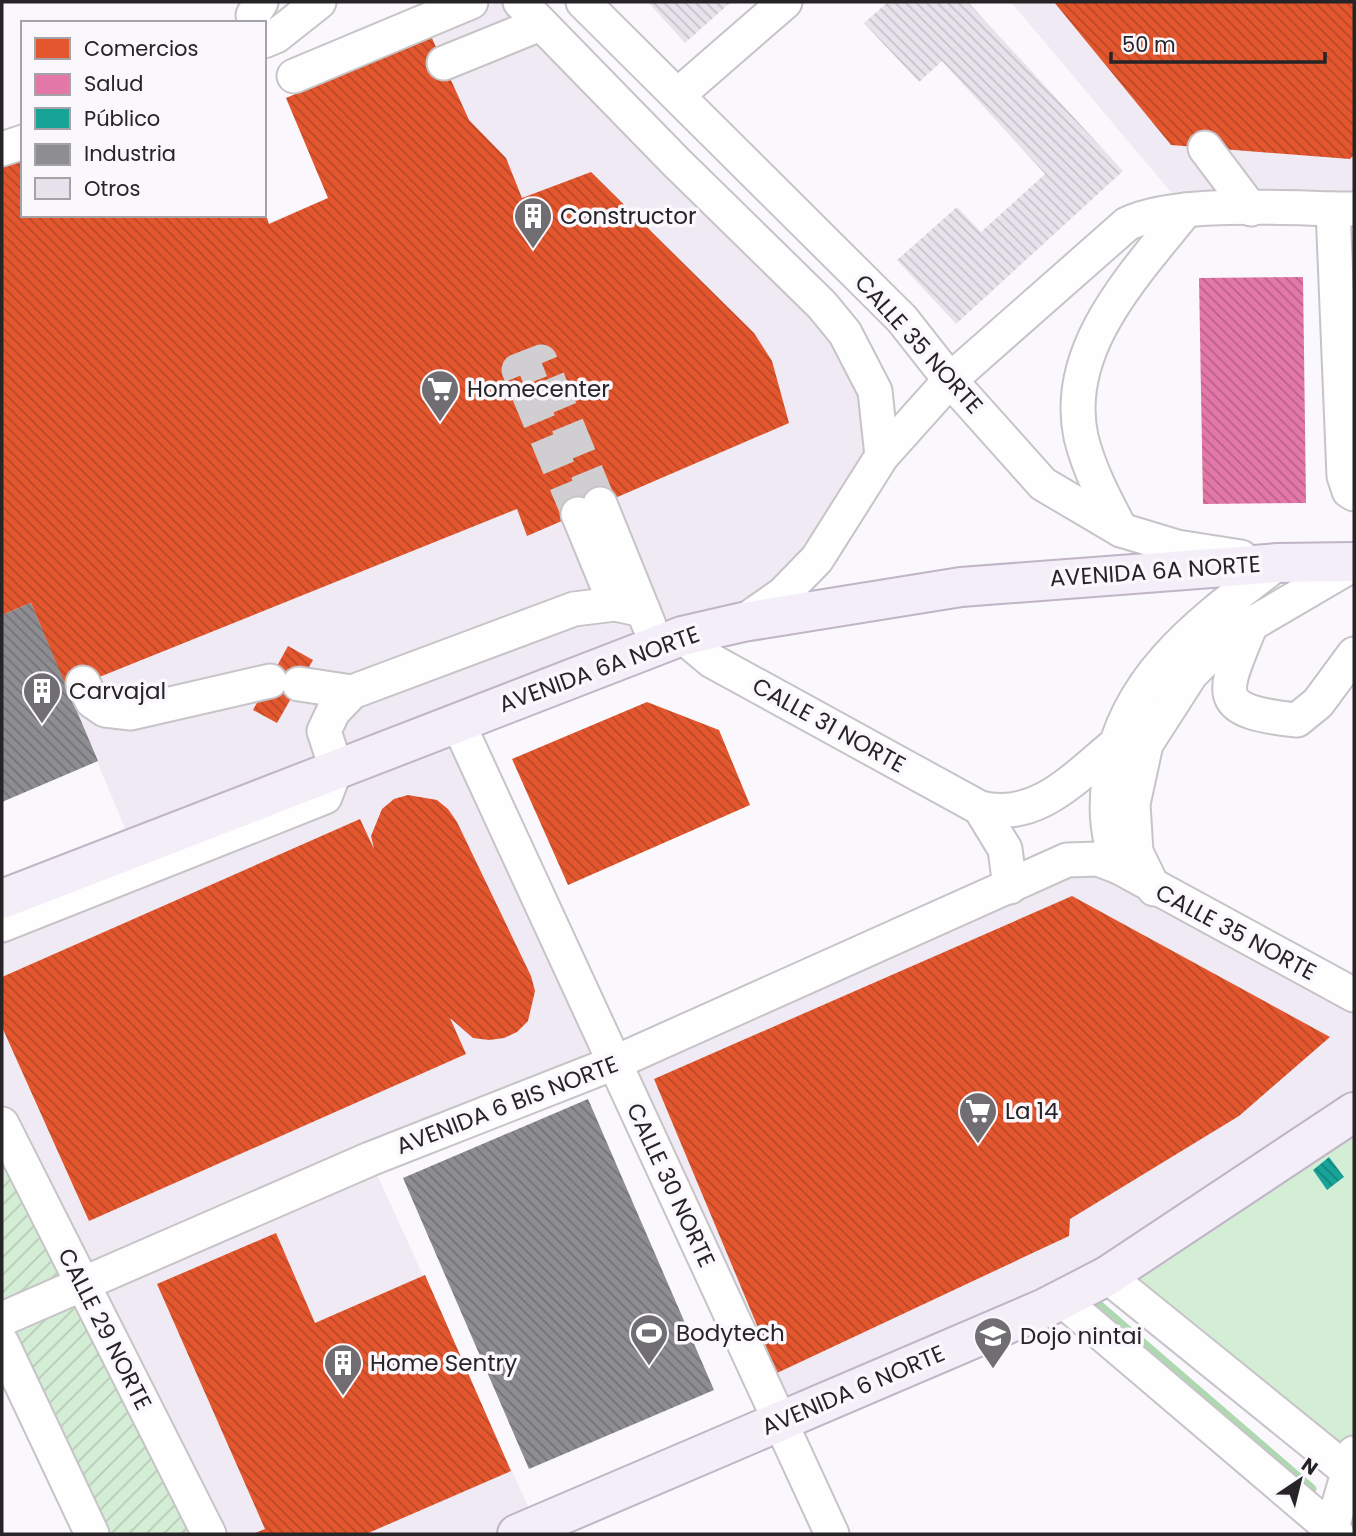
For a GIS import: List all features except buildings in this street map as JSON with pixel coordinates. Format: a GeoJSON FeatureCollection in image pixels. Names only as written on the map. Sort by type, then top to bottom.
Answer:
{"type":"FeatureCollection","features":[{"type":"Feature","properties":{"kind":"main road","name":"AVENIDA 6A NORTE"},"geometry":{"type":"LineString","coordinates":[[2,899],[670,640],[743,622],[961,587],[1278,563],[1354,563]]}},
{"type":"Feature","properties":{"kind":"main road","name":"AVENIDA 6 NORTE"},"geometry":{"type":"LineString","coordinates":[[517,1534],[1062,1300],[1107,1276],[1354,1112]]}},
{"type":"Feature","properties":{"kind":"street"},"geometry":{"type":"LineString","coordinates":[[254,21],[253,15],[261,2]]}},
{"type":"Feature","properties":{"kind":"street"},"geometry":{"type":"LineString","coordinates":[[266,40],[276,36],[319,2]]}},
{"type":"Feature","properties":{"kind":"street"},"geometry":{"type":"LineString","coordinates":[[294,76],[471,2]]}},
{"type":"Feature","properties":{"kind":"street","name":"CALLE 35 NORTE"},"geometry":{"type":"LineString","coordinates":[[583,2],[902,319],[950,380],[1043,484],[1121,530],[1178,547],[1278,563]]}},
{"type":"Feature","properties":{"kind":"street"},"geometry":{"type":"LineString","coordinates":[[678,96],[785,2]]}},
{"type":"Feature","properties":{"kind":"street"},"geometry":{"type":"LineString","coordinates":[[444,63],[530,13]]}},
{"type":"Feature","properties":{"kind":"street","name":"CALLE 35 NORTE"},"geometry":{"type":"LineString","coordinates":[[530,13],[822,305],[845,333],[874,391],[882,456]]}},
{"type":"Feature","properties":{"kind":"street"},"geometry":{"type":"LineString","coordinates":[[2,149],[21,143]]}},
{"type":"Feature","properties":{"kind":"street"},"geometry":{"type":"LineString","coordinates":[[1205,148],[1251,209]]}},
{"type":"Feature","properties":{"kind":"street"},"geometry":{"type":"LineString","coordinates":[[743,622],[783,594],[817,559],[882,456],[950,380],[1127,224],[1147,215],[1185,210],[1344,209],[1344,476],[1349,491],[1354,494]]}},
{"type":"Feature","properties":{"kind":"street"},"geometry":{"type":"LineString","coordinates":[[1121,530],[1099,488],[1081,435],[1081,389],[1093,342],[1114,302],[1185,210]]}},
{"type":"Feature","properties":{"kind":"street"},"geometry":{"type":"LineString","coordinates":[[589,509],[629,607],[670,640]]}},
{"type":"Feature","properties":{"kind":"street"},"geometry":{"type":"LineString","coordinates":[[1119,867],[1110,845],[1106,814],[1116,744],[1137,696],[1169,654],[1219,608],[1278,563]]}},
{"type":"Feature","properties":{"kind":"street"},"geometry":{"type":"LineString","coordinates":[[1154,889],[1136,852],[1133,804],[1146,744],[1191,674],[1226,639],[1354,563]]}},
{"type":"Feature","properties":{"kind":"street"},"geometry":{"type":"LineString","coordinates":[[2,925],[325,797],[336,768],[324,731],[333,712],[352,692],[556,614],[629,607]]}},
{"type":"Feature","properties":{"kind":"street"},"geometry":{"type":"LineString","coordinates":[[1252,622],[1228,683],[1229,697],[1238,708],[1256,716],[1297,720],[1318,703],[1354,654]]}},
{"type":"Feature","properties":{"kind":"street","name":"CALLE 31 NORTE"},"geometry":{"type":"LineString","coordinates":[[670,640],[981,808]]}},
{"type":"Feature","properties":{"kind":"street"},"geometry":{"type":"LineString","coordinates":[[83,683],[92,701],[117,713],[131,713],[284,682],[352,692]]}},
{"type":"Feature","properties":{"kind":"street","name":"CALLE 30 NORTE"},"geometry":{"type":"LineString","coordinates":[[457,721],[832,1534]]}},
{"type":"Feature","properties":{"kind":"street"},"geometry":{"type":"LineString","coordinates":[[981,808],[1004,813],[1032,807],[1116,744]]}},
{"type":"Feature","properties":{"kind":"street"},"geometry":{"type":"LineString","coordinates":[[981,808],[1005,849],[1010,887]]}},
{"type":"Feature","properties":{"kind":"street","name":"AVENIDA 6 BIS NORTE"},"geometry":{"type":"LineString","coordinates":[[2,1318],[370,1159],[614,1063],[1068,860],[1098,859],[1119,867]]}},
{"type":"Feature","properties":{"kind":"street","name":"CALLE 35 NORTE"},"geometry":{"type":"LineString","coordinates":[[1119,867],[1154,889],[1354,995]]}},
{"type":"Feature","properties":{"kind":"street","name":"CALLE 29 NORTE"},"geometry":{"type":"LineString","coordinates":[[2,1124],[209,1534]]}},
{"type":"Feature","properties":{"kind":"street"},"geometry":{"type":"LineString","coordinates":[[1062,1300],[1333,1533],[1352,1466],[1107,1276]]}},
{"type":"Feature","properties":{"kind":"street"},"geometry":{"type":"LineString","coordinates":[[2,1343],[92,1534]]}},
{"type":"Feature","properties":{"kind":"shaded area"},"geometry":{"type":"Polygon","coordinates":[[[497,2],[520,2],[845,333],[882,456],[783,594],[457,721],[614,1063],[1067,860],[1354,995],[1354,1112],[1107,1276],[780,1421],[614,1064],[370,1159],[537,1526],[517,1534],[209,1534],[2,1124],[2,899],[133,847],[31,604],[2,615],[2,332],[328,198],[286,98],[431,36],[497,2]]]}},
{"type":"Feature","properties":{"kind":"shaded area"},"geometry":{"type":"Polygon","coordinates":[[[1011,2],[1354,2],[1354,209],[1186,210],[1011,2]]]}},
{"type":"Feature","properties":{"kind":"green space"},"geometry":{"type":"Polygon","coordinates":[[[1354,1112],[1354,1453],[1348,1471],[1122,1289],[1354,1112]],[[1329,1157],[1313,1170],[1327,1190],[1344,1177],[1329,1157]]]}},
{"type":"Feature","properties":{"kind":"green space"},"geometry":{"type":"Polygon","coordinates":[[[2,1124],[209,1534],[92,1534],[2,1343],[2,1124]]]}},
{"type":"Feature","properties":{"kind":"waterway"},"geometry":{"type":"LineString","coordinates":[[1100,1306],[1312,1489]]}},
{"type":"Feature","properties":{"kind":"tunnel"},"geometry":{"type":"LineString","coordinates":[[578,514],[518,370],[541,361],[600,504]]}},
{"type":"Feature","properties":{"kind":"place","name":"Constructor"},"geometry":{"type":"Point","coordinates":[533,250]}},
{"type":"Feature","properties":{"kind":"place","name":"Homecenter"},"geometry":{"type":"Point","coordinates":[440,423]}},
{"type":"Feature","properties":{"kind":"place","name":"Carvajal"},"geometry":{"type":"Point","coordinates":[42,725]}},
{"type":"Feature","properties":{"kind":"place","name":"La 14"},"geometry":{"type":"Point","coordinates":[978,1145]}},
{"type":"Feature","properties":{"kind":"place","name":"Bodytech"},"geometry":{"type":"Point","coordinates":[649,1367]}},
{"type":"Feature","properties":{"kind":"place","name":"Dojo nintai"},"geometry":{"type":"Point","coordinates":[993,1370]}},
{"type":"Feature","properties":{"kind":"place","name":"Home Sentry"},"geometry":{"type":"Point","coordinates":[343,1397]}}]}
